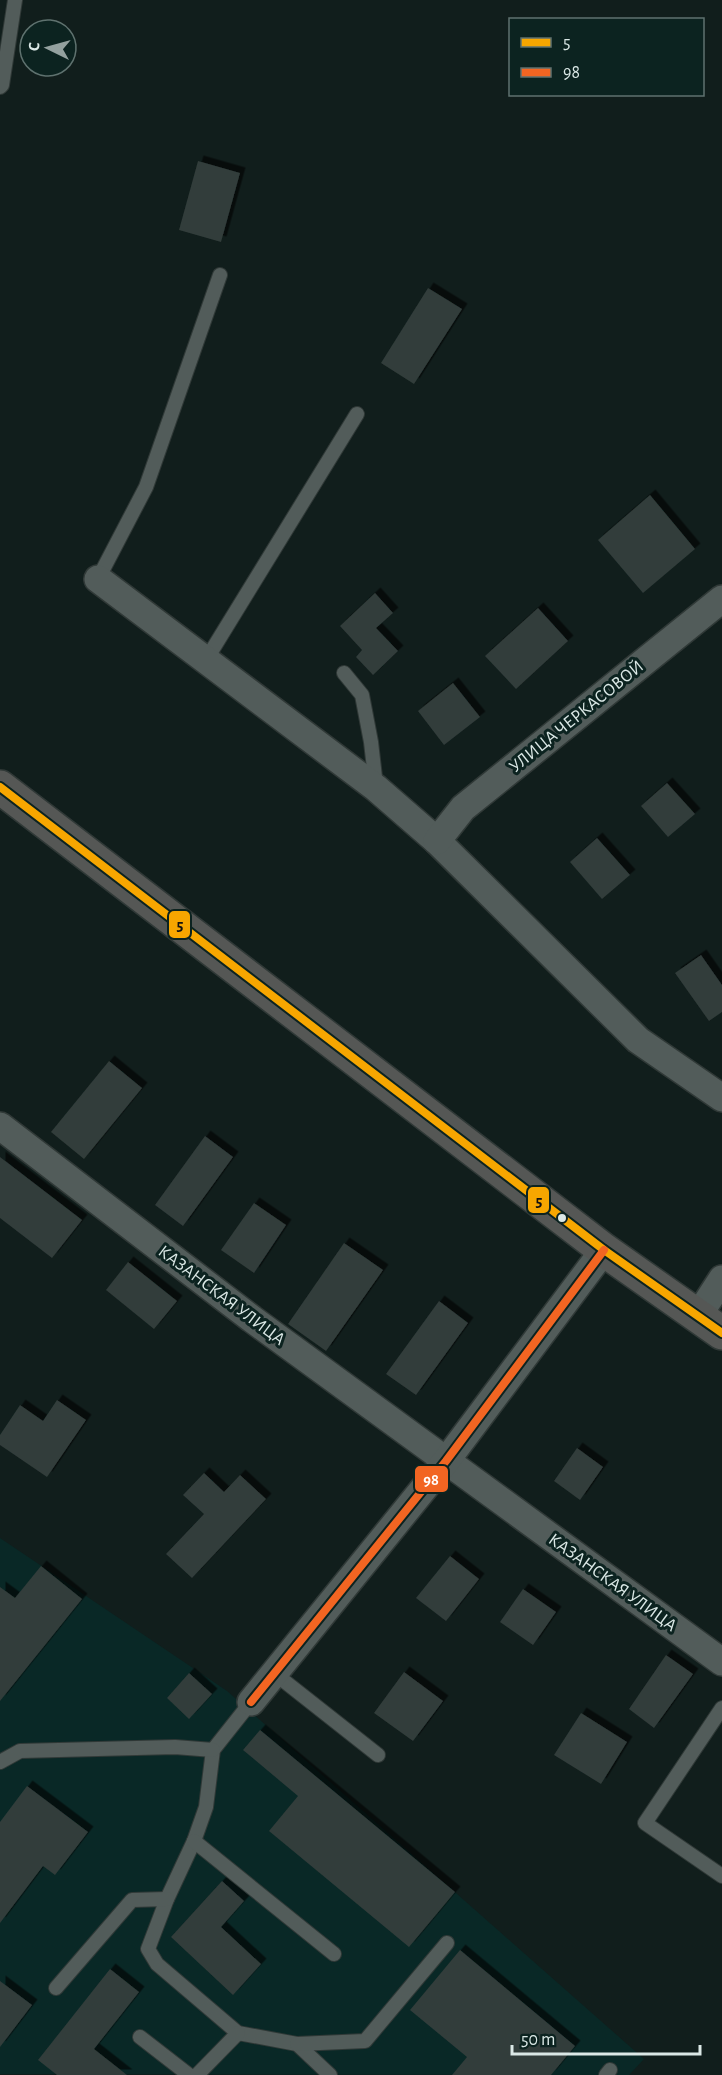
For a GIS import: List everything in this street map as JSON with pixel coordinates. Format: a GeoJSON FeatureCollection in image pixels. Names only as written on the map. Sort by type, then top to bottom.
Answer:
{"type":"FeatureCollection","features":[{"type":"Feature","properties":{"kind":"main road"},"geometry":{"type":"LineString","coordinates":[[0,787],[604,1250],[710,1325]]}},
{"type":"Feature","properties":{"kind":"street"},"geometry":{"type":"LineString","coordinates":[[98,579],[376,788],[437,841],[638,1040],[722,1098]]}},
{"type":"Feature","properties":{"kind":"street","name":"УЛИЦА ЧЕРКАСОВОЙ"},"geometry":{"type":"LineString","coordinates":[[437,841],[463,808],[722,599]]}},
{"type":"Feature","properties":{"kind":"street","name":"КАЗАНСКАЯ УЛИЦА"},"geometry":{"type":"LineString","coordinates":[[0,1126],[243,1312],[722,1662]]}},
{"type":"Feature","properties":{"kind":"street"},"geometry":{"type":"LineString","coordinates":[[251,1702],[446,1461],[604,1250]]}},
{"type":"Feature","properties":{"kind":"street"},"geometry":{"type":"LineString","coordinates":[[710,1325],[722,1279]]}},
{"type":"Feature","properties":{"kind":"lane"},"geometry":{"type":"LineString","coordinates":[[0,87],[15,0]]}},
{"type":"Feature","properties":{"kind":"lane"},"geometry":{"type":"LineString","coordinates":[[98,579],[146,487],[220,275]]}},
{"type":"Feature","properties":{"kind":"lane"},"geometry":{"type":"LineString","coordinates":[[206,660],[357,414]]}},
{"type":"Feature","properties":{"kind":"lane"},"geometry":{"type":"LineString","coordinates":[[344,673],[362,695],[371,742],[376,788]]}},
{"type":"Feature","properties":{"kind":"lane"},"geometry":{"type":"LineString","coordinates":[[274,1673],[378,1755]]}},
{"type":"Feature","properties":{"kind":"lane"},"geometry":{"type":"LineString","coordinates":[[251,1702],[213,1750],[206,1807],[194,1842],[167,1899],[148,1948],[157,1964],[238,2033],[297,2044],[365,2041],[447,1943]]}},
{"type":"Feature","properties":{"kind":"lane"},"geometry":{"type":"LineString","coordinates":[[722,1708],[645,1823],[722,1876]]}},
{"type":"Feature","properties":{"kind":"lane"},"geometry":{"type":"LineString","coordinates":[[0,1762],[20,1751],[174,1747],[213,1750]]}},
{"type":"Feature","properties":{"kind":"lane"},"geometry":{"type":"LineString","coordinates":[[194,1842],[334,1954]]}},
{"type":"Feature","properties":{"kind":"lane"},"geometry":{"type":"LineString","coordinates":[[56,1988],[132,1900],[167,1899]]}},
{"type":"Feature","properties":{"kind":"lane"},"geometry":{"type":"LineString","coordinates":[[197,2075],[238,2033]]}},
{"type":"Feature","properties":{"kind":"lane"},"geometry":{"type":"LineString","coordinates":[[140,2037],[189,2075]]}},
{"type":"Feature","properties":{"kind":"lane"},"geometry":{"type":"LineString","coordinates":[[297,2044],[330,2075]]}},
{"type":"Feature","properties":{"kind":"shaded area"},"geometry":{"type":"Polygon","coordinates":[[[0,1538],[227,1691],[644,2059],[629,2075],[0,2074],[0,1538]]]}},
{"type":"Feature","properties":{"kind":"building"},"geometry":{"type":"Polygon","coordinates":[[[198,161],[240,173],[221,242],[179,230],[198,161]]]}},
{"type":"Feature","properties":{"kind":"building"},"geometry":{"type":"Polygon","coordinates":[[[428,288],[462,309],[414,384],[381,363],[428,288]]]}},
{"type":"Feature","properties":{"kind":"building"},"geometry":{"type":"Polygon","coordinates":[[[650,495],[695,549],[643,593],[598,540],[650,495]]]}},
{"type":"Feature","properties":{"kind":"building"},"geometry":{"type":"Polygon","coordinates":[[[375,593],[393,613],[376,628],[398,651],[373,675],[356,657],[362,650],[340,626],[375,593]]]}},
{"type":"Feature","properties":{"kind":"building"},"geometry":{"type":"Polygon","coordinates":[[[538,608],[568,641],[516,689],[485,656],[538,608]]]}},
{"type":"Feature","properties":{"kind":"building"},"geometry":{"type":"Polygon","coordinates":[[[453,683],[480,717],[444,745],[418,711],[453,683]]]}},
{"type":"Feature","properties":{"kind":"building"},"geometry":{"type":"Polygon","coordinates":[[[667,783],[695,814],[668,837],[641,806],[667,783]]]}},
{"type":"Feature","properties":{"kind":"building"},"geometry":{"type":"Polygon","coordinates":[[[597,838],[630,875],[602,899],[570,862],[597,838]]]}},
{"type":"Feature","properties":{"kind":"building"},"geometry":{"type":"Polygon","coordinates":[[[701,955],[722,985],[722,1012],[709,1021],[675,973],[701,955]]]}},
{"type":"Feature","properties":{"kind":"building"},"geometry":{"type":"Polygon","coordinates":[[[109,1061],[142,1088],[84,1159],[51,1132],[109,1061]]]}},
{"type":"Feature","properties":{"kind":"building"},"geometry":{"type":"Polygon","coordinates":[[[205,1136],[233,1157],[183,1226],[155,1205],[205,1136]]]}},
{"type":"Feature","properties":{"kind":"building"},"geometry":{"type":"Polygon","coordinates":[[[0,1157],[82,1220],[52,1258],[0,1218],[0,1157]]]}},
{"type":"Feature","properties":{"kind":"building"},"geometry":{"type":"Polygon","coordinates":[[[254,1203],[286,1225],[254,1273],[221,1250],[254,1203]]]}},
{"type":"Feature","properties":{"kind":"building"},"geometry":{"type":"Polygon","coordinates":[[[344,1243],[383,1270],[326,1351],[288,1324],[344,1243]]]}},
{"type":"Feature","properties":{"kind":"building"},"geometry":{"type":"Polygon","coordinates":[[[128,1262],[177,1301],[154,1329],[106,1290],[128,1262]]]}},
{"type":"Feature","properties":{"kind":"building"},"geometry":{"type":"Polygon","coordinates":[[[439,1301],[468,1323],[416,1395],[386,1374],[439,1301]]]}},
{"type":"Feature","properties":{"kind":"building"},"geometry":{"type":"Polygon","coordinates":[[[57,1400],[86,1420],[47,1477],[0,1445],[0,1435],[20,1405],[43,1421],[57,1400]]]}},
{"type":"Feature","properties":{"kind":"building"},"geometry":{"type":"Polygon","coordinates":[[[577,1448],[603,1467],[580,1500],[554,1481],[577,1448]]]}},
{"type":"Feature","properties":{"kind":"building"},"geometry":{"type":"Polygon","coordinates":[[[204,1473],[224,1492],[240,1475],[266,1499],[192,1578],[166,1554],[204,1514],[183,1495],[204,1473]]]}},
{"type":"Feature","properties":{"kind":"building"},"geometry":{"type":"Polygon","coordinates":[[[450,1556],[479,1579],[446,1621],[416,1598],[450,1556]]]}},
{"type":"Feature","properties":{"kind":"building"},"geometry":{"type":"Polygon","coordinates":[[[41,1566],[82,1599],[0,1701],[0,1587],[15,1598],[41,1566]]]}},
{"type":"Feature","properties":{"kind":"building"},"geometry":{"type":"Polygon","coordinates":[[[523,1589],[556,1612],[533,1645],[500,1622],[523,1589]]]}},
{"type":"Feature","properties":{"kind":"building"},"geometry":{"type":"Polygon","coordinates":[[[666,1655],[693,1674],[654,1728],[629,1709],[666,1655]]]}},
{"type":"Feature","properties":{"kind":"building"},"geometry":{"type":"Polygon","coordinates":[[[404,1672],[443,1701],[413,1741],[374,1713],[404,1672]]]}},
{"type":"Feature","properties":{"kind":"building"},"geometry":{"type":"Polygon","coordinates":[[[189,1673],[212,1694],[189,1719],[167,1698],[189,1673]]]}},
{"type":"Feature","properties":{"kind":"building"},"geometry":{"type":"Polygon","coordinates":[[[581,1713],[627,1742],[601,1784],[554,1755],[581,1713]]]}},
{"type":"Feature","properties":{"kind":"building"},"geometry":{"type":"Polygon","coordinates":[[[260,1730],[455,1892],[409,1947],[269,1831],[298,1796],[243,1750],[260,1730]]]}},
{"type":"Feature","properties":{"kind":"building"},"geometry":{"type":"Polygon","coordinates":[[[27,1786],[88,1832],[55,1875],[43,1866],[0,1923],[0,1822],[27,1786]]]}},
{"type":"Feature","properties":{"kind":"building"},"geometry":{"type":"Polygon","coordinates":[[[222,1881],[244,1901],[221,1927],[261,1964],[233,1995],[171,1937],[222,1881]]]}},
{"type":"Feature","properties":{"kind":"building"},"geometry":{"type":"Polygon","coordinates":[[[460,1950],[575,2046],[551,2075],[452,2075],[467,2057],[410,2010],[460,1950]]]}},
{"type":"Feature","properties":{"kind":"building"},"geometry":{"type":"Polygon","coordinates":[[[110,1969],[139,1992],[94,2049],[127,2075],[57,2075],[38,2060],[110,1969]]]}},
{"type":"Feature","properties":{"kind":"building"},"geometry":{"type":"Polygon","coordinates":[[[0,1981],[32,2005],[0,2047],[0,1981]]]}},
{"type":"Feature","properties":{"kind":"transit line","name":"5"},"geometry":{"type":"LineString","coordinates":[[0,787],[604,1250],[722,1333]]}},
{"type":"Feature","properties":{"kind":"transit line","name":"98"},"geometry":{"type":"LineString","coordinates":[[251,1702],[446,1461],[604,1250]]}}]}
